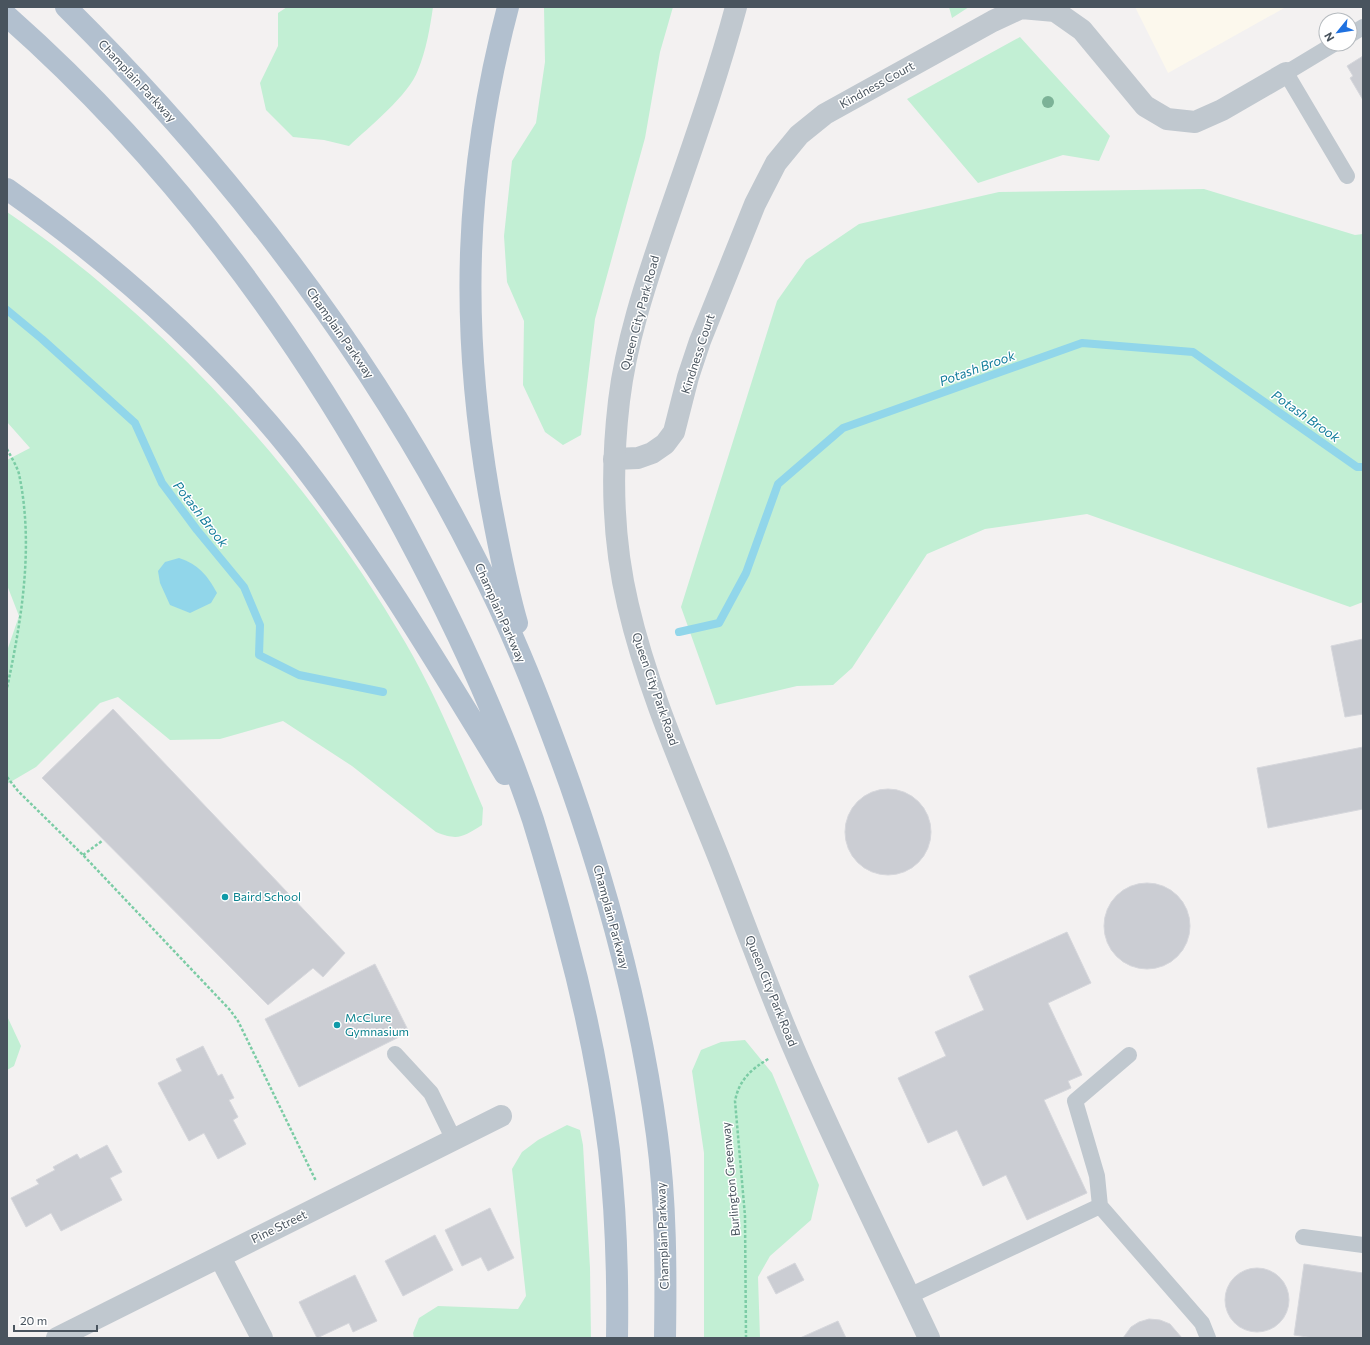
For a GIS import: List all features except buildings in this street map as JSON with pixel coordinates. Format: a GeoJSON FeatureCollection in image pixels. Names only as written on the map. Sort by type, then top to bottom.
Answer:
{"type":"FeatureCollection","features":[{"type":"Feature","properties":{"kind":"main road","name":"Champlain Parkway"},"geometry":{"type":"LineString","coordinates":[[66,7],[134,77],[207,158],[276,244],[369,373],[425,465],[478,563],[542,706],[583,822],[608,900],[645,1054],[657,1138],[665,1268],[665,1338]]}},
{"type":"Feature","properties":{"kind":"main road"},"geometry":{"type":"LineString","coordinates":[[508,7],[491,76],[479,149],[472,228],[470,294],[471,340],[478,420],[496,536],[512,608],[542,706]]}},
{"type":"Feature","properties":{"kind":"main road"},"geometry":{"type":"LineString","coordinates":[[7,16],[62,66],[103,108],[158,169],[233,261],[299,353],[380,484],[447,612],[486,700],[532,818],[579,986],[596,1069],[609,1151],[616,1264],[617,1338]]}},
{"type":"Feature","properties":{"kind":"main road"},"geometry":{"type":"LineString","coordinates":[[7,189],[89,251],[158,310],[225,376],[290,449],[340,516],[406,610],[532,818]]}},
{"type":"Feature","properties":{"kind":"street","name":"Queen City Park Road"},"geometry":{"type":"LineString","coordinates":[[736,7],[718,67],[638,312],[624,372],[614,459],[613,495],[620,564],[628,605],[639,646],[664,719],[793,1046],[832,1134],[929,1338]]}},
{"type":"Feature","properties":{"kind":"street","name":"Kindness Court"},"geometry":{"type":"LineString","coordinates":[[614,459],[638,458],[652,453],[665,444],[674,432],[688,377],[700,341],[755,204],[776,164],[799,135],[825,114],[993,21],[1021,8],[1055,11],[1082,30],[1145,106],[1167,119],[1195,122],[1222,110],[1286,73]]}},
{"type":"Feature","properties":{"kind":"street","name":"Pine Street"},"geometry":{"type":"LineString","coordinates":[[57,1338],[501,1116]]}},
{"type":"Feature","properties":{"kind":"street"},"geometry":{"type":"LineString","coordinates":[[220,1257],[262,1338]]}},
{"type":"Feature","properties":{"kind":"lane"},"geometry":{"type":"LineString","coordinates":[[1321,52],[1286,73],[1347,176]]}},
{"type":"Feature","properties":{"kind":"lane"},"geometry":{"type":"LineString","coordinates":[[395,1054],[431,1093],[454,1140]]}},
{"type":"Feature","properties":{"kind":"lane"},"geometry":{"type":"LineString","coordinates":[[1128,1055],[1074,1101],[1097,1176],[1100,1206],[1202,1322],[1208,1338]]}},
{"type":"Feature","properties":{"kind":"lane"},"geometry":{"type":"LineString","coordinates":[[909,1296],[1100,1206]]}},
{"type":"Feature","properties":{"kind":"lane"},"geometry":{"type":"LineString","coordinates":[[1303,1237],[1363,1245]]}},
{"type":"Feature","properties":{"kind":"path"},"geometry":{"type":"LineString","coordinates":[[7,449],[18,473],[26,533],[24,588],[7,688]]}},
{"type":"Feature","properties":{"kind":"path"},"geometry":{"type":"LineString","coordinates":[[7,777],[18,791],[83,855],[230,1010],[238,1022],[326,1203]]}},
{"type":"Feature","properties":{"kind":"path"},"geometry":{"type":"LineString","coordinates":[[83,855],[102,841]]}},
{"type":"Feature","properties":{"kind":"path","name":"Burlington Greenway"},"geometry":{"type":"LineString","coordinates":[[746,1338],[743,1178],[735,1101],[737,1091],[747,1074],[766,1060],[793,1046]]}},
{"type":"Feature","properties":{"kind":"shaded area"},"geometry":{"type":"Polygon","coordinates":[[[1135,7],[1286,7],[1168,73],[1135,7]]]}},
{"type":"Feature","properties":{"kind":"green space"},"geometry":{"type":"Polygon","coordinates":[[[287,7],[433,7],[421,63],[413,80],[388,110],[349,146],[324,140],[293,137],[266,110],[260,83],[278,46],[278,13],[287,7]]]}},
{"type":"Feature","properties":{"kind":"green space"},"geometry":{"type":"Polygon","coordinates":[[[544,7],[673,7],[660,52],[645,138],[595,319],[581,435],[563,445],[545,432],[523,385],[524,321],[507,282],[504,236],[512,161],[536,123],[545,62],[544,7]]]}},
{"type":"Feature","properties":{"kind":"green space"},"geometry":{"type":"Polygon","coordinates":[[[949,7],[969,7],[952,18],[949,7]]]}},
{"type":"Feature","properties":{"kind":"green space"},"geometry":{"type":"Polygon","coordinates":[[[1020,37],[1110,136],[1099,161],[1063,155],[978,183],[907,99],[1020,37]]]}},
{"type":"Feature","properties":{"kind":"green space"},"geometry":{"type":"Polygon","coordinates":[[[1204,189],[1355,235],[1363,234],[1363,602],[1350,607],[1087,514],[985,529],[927,554],[852,668],[833,685],[797,686],[716,705],[681,607],[777,301],[806,260],[859,224],[999,192],[1204,189]]]}},
{"type":"Feature","properties":{"kind":"green space"},"geometry":{"type":"Polygon","coordinates":[[[7,212],[66,255],[123,302],[177,352],[229,406],[278,462],[324,520],[367,580],[405,642],[427,682],[447,724],[483,808],[482,825],[465,835],[455,837],[436,832],[352,766],[283,721],[220,739],[170,740],[118,697],[100,703],[36,767],[7,784],[7,651],[19,616],[7,585],[7,460],[30,448],[7,422],[7,212]]]}},
{"type":"Feature","properties":{"kind":"green space"},"geometry":{"type":"Polygon","coordinates":[[[7,1016],[21,1046],[14,1066],[7,1070],[7,1016]]]}},
{"type":"Feature","properties":{"kind":"green space"},"geometry":{"type":"Polygon","coordinates":[[[745,1040],[772,1073],[819,1185],[811,1220],[770,1256],[758,1277],[760,1338],[704,1338],[704,1153],[692,1071],[701,1050],[721,1042],[745,1040]]]}},
{"type":"Feature","properties":{"kind":"green space"},"geometry":{"type":"Polygon","coordinates":[[[567,1125],[580,1130],[583,1145],[590,1268],[591,1338],[414,1338],[413,1333],[419,1318],[438,1306],[518,1309],[526,1296],[512,1169],[522,1152],[538,1140],[567,1125]]]}},
{"type":"Feature","properties":{"kind":"water"},"geometry":{"type":"Polygon","coordinates":[[[179,558],[192,563],[197,567],[210,581],[217,593],[211,603],[190,613],[170,605],[160,583],[158,571],[165,562],[179,558]]]}},
{"type":"Feature","properties":{"kind":"waterway","name":"Potash Brook"},"geometry":{"type":"LineString","coordinates":[[7,310],[42,339],[135,423],[162,483],[197,530],[244,587],[260,625],[259,655],[299,675],[383,692]]}},
{"type":"Feature","properties":{"kind":"waterway","name":"Potash Brook"},"geometry":{"type":"LineString","coordinates":[[679,632],[719,623],[746,573],[778,484],[843,428],[1082,343],[1193,352],[1357,467],[1363,467]]}},
{"type":"Feature","properties":{"kind":"place","name":"Baird School"},"geometry":{"type":"Point","coordinates":[225,897]}},
{"type":"Feature","properties":{"kind":"place","name":"McClure Gymnasium"},"geometry":{"type":"Point","coordinates":[337,1025]}}]}
